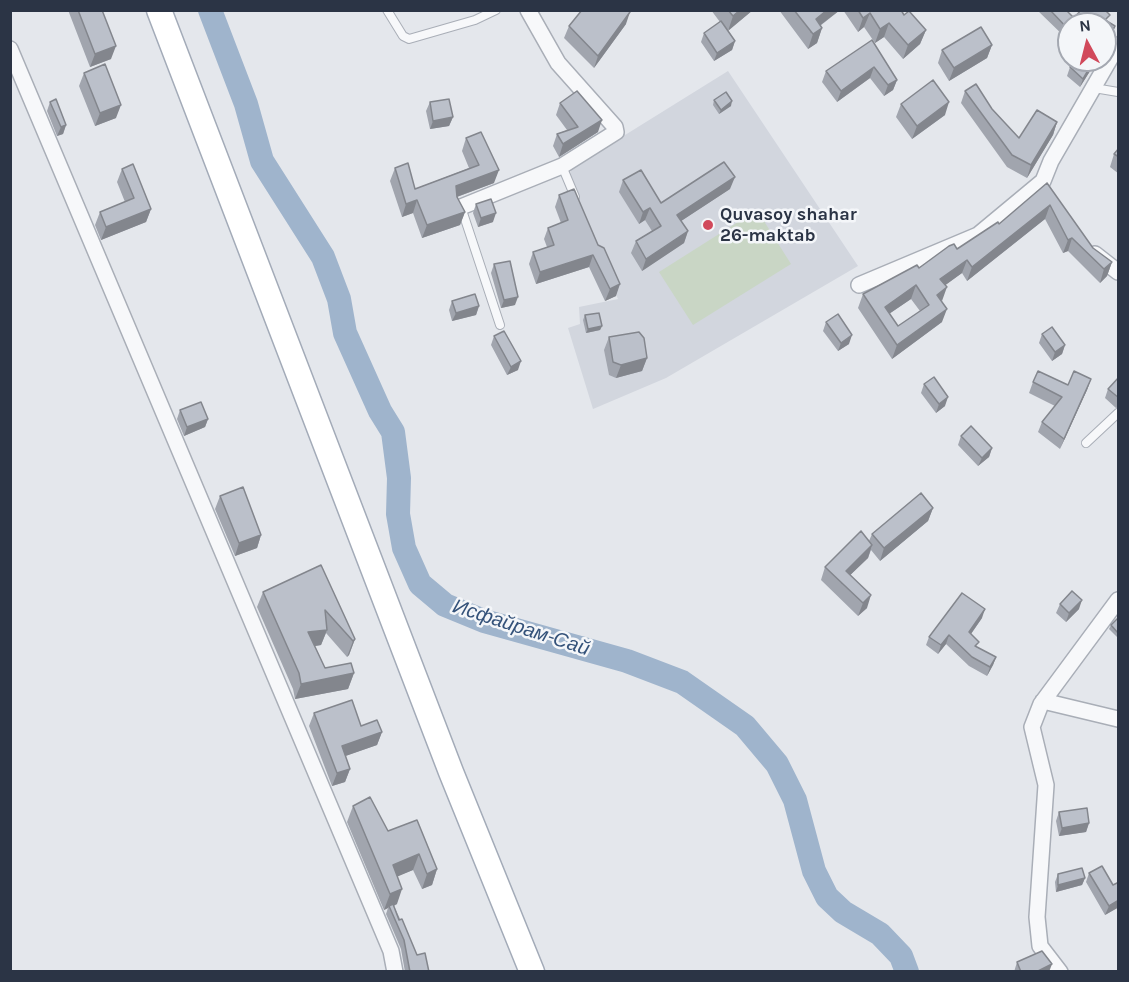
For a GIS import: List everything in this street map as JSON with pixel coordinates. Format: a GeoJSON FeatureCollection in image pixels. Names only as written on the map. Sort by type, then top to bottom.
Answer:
{"type":"FeatureCollection","features":[{"type":"Feature","properties":{"kind":"main road"},"geometry":{"type":"LineString","coordinates":[[159,10],[451,772],[532,972]]}},
{"type":"Feature","properties":{"kind":"street"},"geometry":{"type":"LineString","coordinates":[[461,207],[561,166],[616,132],[615,127],[558,63],[528,10]]}},
{"type":"Feature","properties":{"kind":"street"},"geometry":{"type":"LineString","coordinates":[[859,285],[978,235],[1043,181],[1051,161],[1119,45]]}},
{"type":"Feature","properties":{"kind":"street"},"geometry":{"type":"LineString","coordinates":[[10,49],[391,951],[395,972]]}},
{"type":"Feature","properties":{"kind":"street"},"geometry":{"type":"LineString","coordinates":[[1043,181],[1053,196]]}},
{"type":"Feature","properties":{"kind":"street"},"geometry":{"type":"LineString","coordinates":[[1083,238],[1096,256],[1119,272]]}},
{"type":"Feature","properties":{"kind":"street"},"geometry":{"type":"LineString","coordinates":[[1060,972],[1040,946],[1036,917],[1046,785],[1032,727],[1043,701],[1119,600]]}},
{"type":"Feature","properties":{"kind":"street"},"geometry":{"type":"LineString","coordinates":[[1043,701],[1119,719]]}},
{"type":"Feature","properties":{"kind":"lane"},"geometry":{"type":"LineString","coordinates":[[387,10],[403,36],[409,39],[475,20],[496,10]]}},
{"type":"Feature","properties":{"kind":"lane"},"geometry":{"type":"LineString","coordinates":[[1094,88],[1119,92]]}},
{"type":"Feature","properties":{"kind":"lane"},"geometry":{"type":"LineString","coordinates":[[561,166],[580,210]]}},
{"type":"Feature","properties":{"kind":"lane"},"geometry":{"type":"LineString","coordinates":[[461,207],[500,325]]}},
{"type":"Feature","properties":{"kind":"lane"},"geometry":{"type":"LineString","coordinates":[[1086,443],[1119,414]]}},
{"type":"Feature","properties":{"kind":"shaded area","name":"Quvasoy shahar 26-maktab"},"geometry":{"type":"Polygon","coordinates":[[[728,71],[858,266],[666,378],[593,409],[568,328],[580,324],[579,307],[618,299],[566,184],[572,168],[728,71]]]}},
{"type":"Feature","properties":{"kind":"green space"},"geometry":{"type":"Polygon","coordinates":[[[757,210],[791,264],[693,325],[659,272],[757,210]]]}},
{"type":"Feature","properties":{"kind":"building"},"geometry":{"type":"Polygon","coordinates":[[[78,10],[102,10],[116,46],[95,54],[78,10]]]}},
{"type":"Feature","properties":{"kind":"building"},"geometry":{"type":"Polygon","coordinates":[[[582,10],[628,10],[630,12],[598,56],[569,26],[582,10]]]}},
{"type":"Feature","properties":{"kind":"building"},"geometry":{"type":"Polygon","coordinates":[[[728,10],[740,10],[733,16],[728,10]]]}},
{"type":"Feature","properties":{"kind":"building"},"geometry":{"type":"Polygon","coordinates":[[[794,10],[827,10],[816,19],[822,28],[813,34],[794,10]]]}},
{"type":"Feature","properties":{"kind":"building"},"geometry":{"type":"Polygon","coordinates":[[[858,10],[901,10],[904,15],[909,11],[926,30],[908,45],[889,23],[880,29],[870,13],[863,18],[858,10]]]}},
{"type":"Feature","properties":{"kind":"building"},"geometry":{"type":"Polygon","coordinates":[[[1050,10],[1068,12],[1057,12],[1057,17],[1050,10]]]}},
{"type":"Feature","properties":{"kind":"building"},"geometry":{"type":"Polygon","coordinates":[[[1081,10],[1105,10],[1107,12],[1079,12],[1081,10]]]}},
{"type":"Feature","properties":{"kind":"building"},"geometry":{"type":"Polygon","coordinates":[[[721,21],[735,41],[717,53],[704,33],[721,21]]]}},
{"type":"Feature","properties":{"kind":"building"},"geometry":{"type":"Polygon","coordinates":[[[981,27],[992,45],[954,68],[942,50],[981,27]]]}},
{"type":"Feature","properties":{"kind":"building"},"geometry":{"type":"Polygon","coordinates":[[[872,40],[897,80],[888,85],[874,67],[841,91],[826,71],[872,40]]]}},
{"type":"Feature","properties":{"kind":"building"},"geometry":{"type":"Polygon","coordinates":[[[105,64],[121,105],[100,113],[84,73],[105,64]]]}},
{"type":"Feature","properties":{"kind":"building"},"geometry":{"type":"Polygon","coordinates":[[[1075,72],[1087,72],[1083,79],[1075,72]]]}},
{"type":"Feature","properties":{"kind":"building"},"geometry":{"type":"Polygon","coordinates":[[[933,80],[949,102],[917,126],[901,104],[933,80]]]}},
{"type":"Feature","properties":{"kind":"building"},"geometry":{"type":"Polygon","coordinates":[[[976,84],[992,109],[1019,138],[1037,110],[1057,122],[1031,165],[1012,155],[965,91],[976,84]]]}},
{"type":"Feature","properties":{"kind":"building"},"geometry":{"type":"Polygon","coordinates":[[[577,91],[602,120],[563,144],[557,134],[578,127],[560,103],[577,91]]]}},
{"type":"Feature","properties":{"kind":"building"},"geometry":{"type":"Polygon","coordinates":[[[726,92],[732,101],[721,110],[714,100],[726,92]]]}},
{"type":"Feature","properties":{"kind":"building"},"geometry":{"type":"Polygon","coordinates":[[[56,99],[66,125],[61,127],[50,102],[56,99]]]}},
{"type":"Feature","properties":{"kind":"building"},"geometry":{"type":"Polygon","coordinates":[[[449,99],[453,117],[433,121],[430,102],[449,99]]]}},
{"type":"Feature","properties":{"kind":"building"},"geometry":{"type":"Polygon","coordinates":[[[481,132],[499,170],[456,186],[457,197],[465,212],[427,225],[417,200],[406,204],[395,168],[408,163],[415,189],[479,165],[466,138],[481,132]]]}},
{"type":"Feature","properties":{"kind":"building"},"geometry":{"type":"Polygon","coordinates":[[[724,162],[735,177],[677,215],[688,231],[646,259],[636,241],[661,226],[650,208],[643,212],[623,180],[641,170],[661,203],[724,162]]]}},
{"type":"Feature","properties":{"kind":"building"},"geometry":{"type":"Polygon","coordinates":[[[133,164],[151,209],[106,227],[100,212],[134,198],[122,169],[133,164]]]}},
{"type":"Feature","properties":{"kind":"building"},"geometry":{"type":"Polygon","coordinates":[[[1047,183],[1093,248],[1112,262],[1104,269],[1072,238],[1068,240],[1050,205],[972,267],[967,260],[940,279],[947,287],[937,295],[947,309],[897,345],[863,294],[917,265],[919,268],[949,246],[954,244],[957,249],[998,222],[999,224],[1047,183]],[[916,285],[885,307],[898,326],[929,305],[916,285]]]}},
{"type":"Feature","properties":{"kind":"building"},"geometry":{"type":"Polygon","coordinates":[[[574,189],[598,245],[604,248],[620,284],[610,289],[593,255],[540,272],[533,252],[554,245],[548,228],[568,220],[559,195],[574,189]]]}},
{"type":"Feature","properties":{"kind":"building"},"geometry":{"type":"Polygon","coordinates":[[[491,199],[496,213],[481,218],[476,204],[491,199]]]}},
{"type":"Feature","properties":{"kind":"building"},"geometry":{"type":"Polygon","coordinates":[[[510,261],[518,297],[504,300],[494,264],[510,261]]]}},
{"type":"Feature","properties":{"kind":"building"},"geometry":{"type":"Polygon","coordinates":[[[475,294],[479,306],[456,313],[452,301],[475,294]]]}},
{"type":"Feature","properties":{"kind":"building"},"geometry":{"type":"Polygon","coordinates":[[[599,313],[602,326],[588,329],[585,315],[599,313]]]}},
{"type":"Feature","properties":{"kind":"building"},"geometry":{"type":"Polygon","coordinates":[[[838,314],[852,335],[841,343],[826,322],[838,314]]]}},
{"type":"Feature","properties":{"kind":"building"},"geometry":{"type":"Polygon","coordinates":[[[1052,327],[1065,345],[1055,352],[1042,334],[1052,327]]]}},
{"type":"Feature","properties":{"kind":"building"},"geometry":{"type":"Polygon","coordinates":[[[504,331],[521,361],[511,367],[494,336],[504,331]]]}},
{"type":"Feature","properties":{"kind":"building"},"geometry":{"type":"Polygon","coordinates":[[[639,332],[644,338],[647,358],[621,365],[613,362],[609,337],[639,332]]]}},
{"type":"Feature","properties":{"kind":"building"},"geometry":{"type":"Polygon","coordinates":[[[1038,371],[1068,385],[1074,371],[1091,379],[1064,439],[1042,422],[1062,397],[1033,382],[1038,371]]]}},
{"type":"Feature","properties":{"kind":"building"},"geometry":{"type":"Polygon","coordinates":[[[934,377],[948,397],[939,404],[924,384],[934,377]]]}},
{"type":"Feature","properties":{"kind":"building"},"geometry":{"type":"Polygon","coordinates":[[[1119,377],[1119,398],[1108,389],[1119,377]]]}},
{"type":"Feature","properties":{"kind":"building"},"geometry":{"type":"Polygon","coordinates":[[[201,402],[208,419],[187,427],[180,410],[201,402]]]}},
{"type":"Feature","properties":{"kind":"building"},"geometry":{"type":"Polygon","coordinates":[[[971,426],[992,448],[982,458],[961,436],[971,426]]]}},
{"type":"Feature","properties":{"kind":"building"},"geometry":{"type":"Polygon","coordinates":[[[243,487],[261,535],[239,543],[220,496],[243,487]]]}},
{"type":"Feature","properties":{"kind":"building"},"geometry":{"type":"Polygon","coordinates":[[[921,493],[933,508],[884,548],[872,534],[921,493]]]}},
{"type":"Feature","properties":{"kind":"building"},"geometry":{"type":"Polygon","coordinates":[[[861,531],[872,545],[846,571],[871,595],[863,603],[825,567],[861,531]]]}},
{"type":"Feature","properties":{"kind":"building"},"geometry":{"type":"Polygon","coordinates":[[[321,565],[355,639],[353,641],[325,610],[327,630],[308,632],[325,668],[351,663],[354,673],[301,684],[299,673],[263,592],[321,565]]]}},
{"type":"Feature","properties":{"kind":"building"},"geometry":{"type":"Polygon","coordinates":[[[1072,591],[1082,600],[1069,613],[1060,604],[1072,591]]]}},
{"type":"Feature","properties":{"kind":"building"},"geometry":{"type":"Polygon","coordinates":[[[962,593],[985,609],[969,632],[979,642],[975,646],[996,657],[990,667],[972,657],[949,635],[941,645],[929,637],[962,593]]]}},
{"type":"Feature","properties":{"kind":"building"},"geometry":{"type":"Polygon","coordinates":[[[1119,617],[1119,633],[1118,633],[1111,625],[1119,617]]]}},
{"type":"Feature","properties":{"kind":"building"},"geometry":{"type":"Polygon","coordinates":[[[352,700],[361,726],[377,720],[382,732],[342,746],[350,769],[337,773],[314,713],[352,700]]]}},
{"type":"Feature","properties":{"kind":"building"},"geometry":{"type":"Polygon","coordinates":[[[370,797],[388,831],[417,820],[437,869],[427,874],[419,854],[393,865],[402,889],[390,894],[353,806],[370,797]]]}},
{"type":"Feature","properties":{"kind":"building"},"geometry":{"type":"Polygon","coordinates":[[[1087,808],[1089,823],[1062,828],[1059,812],[1087,808]]]}},
{"type":"Feature","properties":{"kind":"building"},"geometry":{"type":"Polygon","coordinates":[[[1102,866],[1113,885],[1119,882],[1119,900],[1109,906],[1089,873],[1102,866]]]}},
{"type":"Feature","properties":{"kind":"building"},"geometry":{"type":"Polygon","coordinates":[[[1082,868],[1085,878],[1058,885],[1058,874],[1082,868]]]}},
{"type":"Feature","properties":{"kind":"building"},"geometry":{"type":"Polygon","coordinates":[[[393,904],[417,955],[425,953],[429,972],[410,972],[404,940],[389,906],[393,904]]]}},
{"type":"Feature","properties":{"kind":"building"},"geometry":{"type":"Polygon","coordinates":[[[1042,951],[1052,964],[1036,972],[1021,972],[1017,962],[1042,951]]]}},
{"type":"Feature","properties":{"kind":"waterway","name":"Исфайрам-Сай"},"geometry":{"type":"LineString","coordinates":[[210,10],[246,104],[262,161],[323,257],[339,299],[345,333],[380,411],[393,432],[399,478],[398,514],[404,548],[420,584],[445,605],[484,621],[627,661],[682,682],[745,726],[777,764],[795,800],[814,871],[827,897],[843,912],[880,934],[901,956],[907,972]]}},
{"type":"Feature","properties":{"kind":"place","name":"Quvasoy shahar 26-maktab"},"geometry":{"type":"Point","coordinates":[708,225]}}]}
